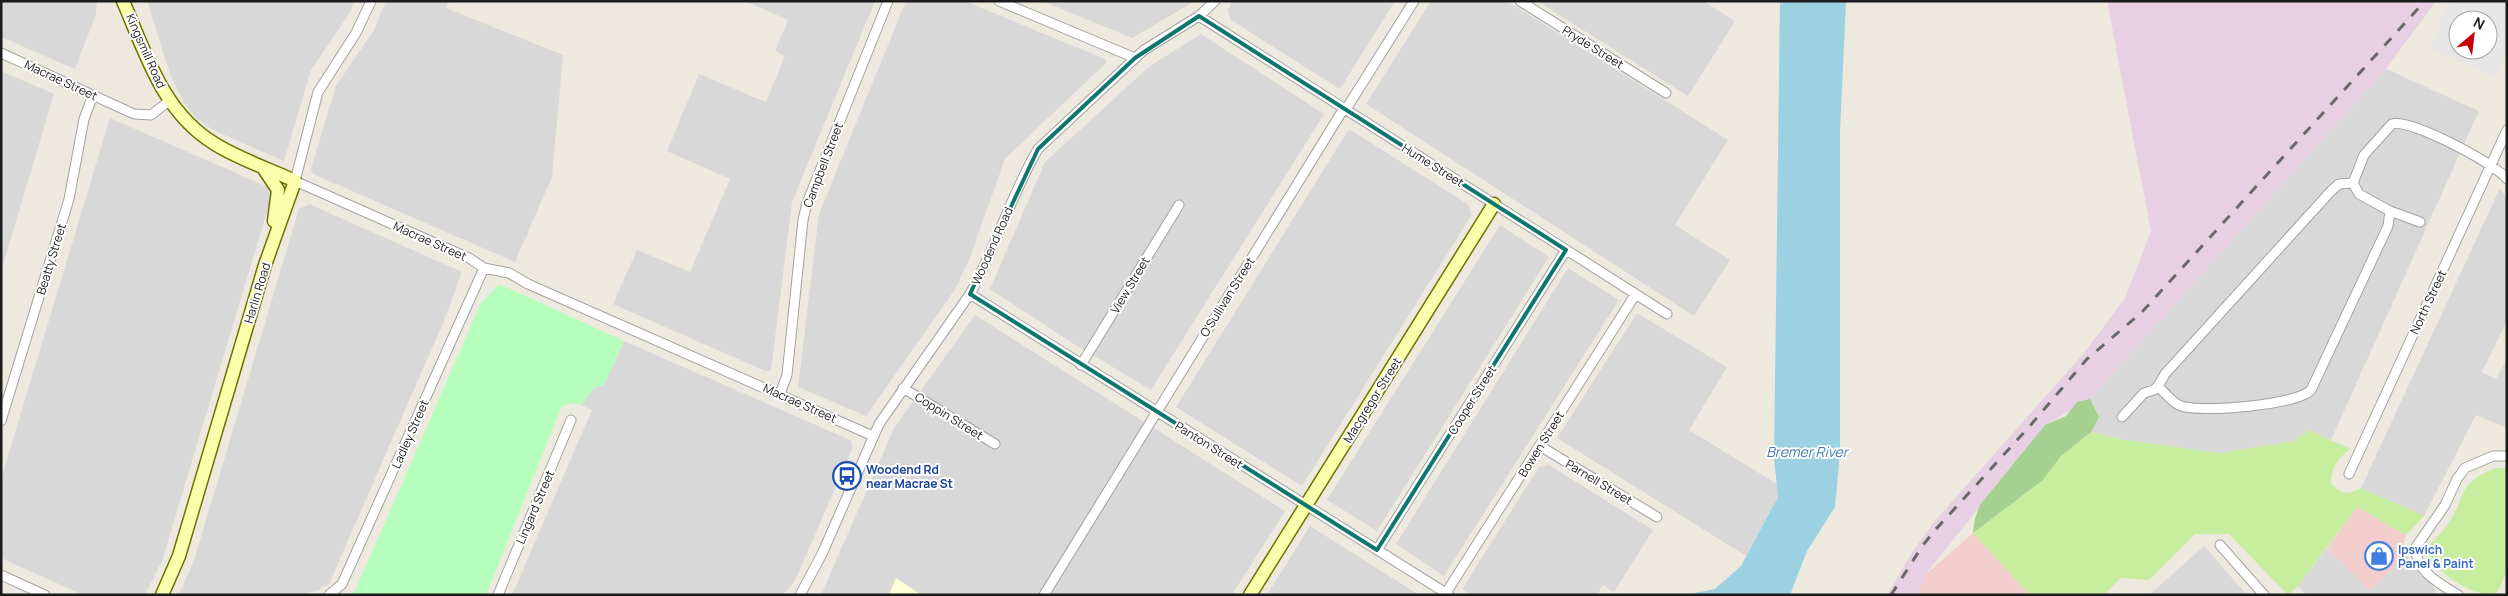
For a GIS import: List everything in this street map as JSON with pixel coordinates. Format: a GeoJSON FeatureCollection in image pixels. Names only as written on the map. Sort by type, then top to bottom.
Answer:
{"type":"FeatureCollection","features":[{"type":"Feature","properties":{"kind":"main road","name":"Kingsmill Road"},"geometry":{"type":"LineString","coordinates":[[123,1],[155,77],[169,101]]}},
{"type":"Feature","properties":{"kind":"main road","name":"Macrae Street"},"geometry":{"type":"LineString","coordinates":[[169,101],[196,132],[220,147],[295,181]]}},
{"type":"Feature","properties":{"kind":"main road"},"geometry":{"type":"LineString","coordinates":[[259,164],[276,185],[279,195],[265,265]]}},
{"type":"Feature","properties":{"kind":"main road","name":"Harlin Road"},"geometry":{"type":"LineString","coordinates":[[162,595],[179,556],[265,265],[295,181]]}},
{"type":"Feature","properties":{"kind":"main road","name":"Macgregor Street"},"geometry":{"type":"LineString","coordinates":[[1250,595],[1494,204]]}},
{"type":"Feature","properties":{"kind":"street","name":"Harlin Road"},"geometry":{"type":"LineString","coordinates":[[295,181],[318,92],[356,33],[371,1]]}},
{"type":"Feature","properties":{"kind":"street","name":"Campbell Street"},"geometry":{"type":"LineString","coordinates":[[780,394],[787,375],[803,220],[807,204],[888,1]]}},
{"type":"Feature","properties":{"kind":"street"},"geometry":{"type":"LineString","coordinates":[[999,1],[1135,58]]}},
{"type":"Feature","properties":{"kind":"street","name":"Woodend Road"},"geometry":{"type":"LineString","coordinates":[[800,595],[822,554],[873,436],[970,294],[981,274],[1026,169],[1038,149],[1135,58],[1199,16],[1215,1]]}},
{"type":"Feature","properties":{"kind":"street","name":"O'Sullivan Street"},"geometry":{"type":"LineString","coordinates":[[1044,595],[1344,109],[1348,106],[1414,1]]}},
{"type":"Feature","properties":{"kind":"street","name":"Pryde Street"},"geometry":{"type":"LineString","coordinates":[[1520,1],[1666,93]]}},
{"type":"Feature","properties":{"kind":"street","name":"Hume Street"},"geometry":{"type":"LineString","coordinates":[[1199,16],[1667,314]]}},
{"type":"Feature","properties":{"kind":"street","name":"Macrae Street"},"geometry":{"type":"LineString","coordinates":[[1,53],[140,116],[151,114],[169,101]]}},
{"type":"Feature","properties":{"kind":"street","name":"Beatty Street"},"geometry":{"type":"LineString","coordinates":[[1,421],[70,199],[84,119],[93,95]]}},
{"type":"Feature","properties":{"kind":"street"},"geometry":{"type":"LineString","coordinates":[[2420,222],[2358,194],[2353,183],[2364,155],[2386,130],[2397,123],[2406,124],[2467,151],[2492,165],[2507,179]]}},
{"type":"Feature","properties":{"kind":"street","name":"North Street"},"geometry":{"type":"LineString","coordinates":[[2349,474],[2507,130]]}},
{"type":"Feature","properties":{"kind":"street","name":"Macrae Street"},"geometry":{"type":"LineString","coordinates":[[295,181],[469,258],[484,268],[509,273],[528,284],[873,436]]}},
{"type":"Feature","properties":{"kind":"street"},"geometry":{"type":"LineString","coordinates":[[2122,417],[2144,393],[2154,390],[2158,386],[2165,374],[2331,191],[2339,184],[2353,183]]}},
{"type":"Feature","properties":{"kind":"street","name":"View Street"},"geometry":{"type":"LineString","coordinates":[[1081,365],[1179,205]]}},
{"type":"Feature","properties":{"kind":"street"},"geometry":{"type":"LineString","coordinates":[[2158,386],[2174,402],[2181,406],[2212,410],[2296,398],[2307,394],[2314,386],[2385,232],[2390,210]]}},
{"type":"Feature","properties":{"kind":"street","name":"Cooper Street"},"geometry":{"type":"LineString","coordinates":[[1377,550],[1566,250]]}},
{"type":"Feature","properties":{"kind":"street","name":"Ladley Street"},"geometry":{"type":"LineString","coordinates":[[329,595],[342,584],[484,268]]}},
{"type":"Feature","properties":{"kind":"street","name":"Panton Street"},"geometry":{"type":"LineString","coordinates":[[970,294],[1448,594]]}},
{"type":"Feature","properties":{"kind":"street","name":"Bowen Street"},"geometry":{"type":"LineString","coordinates":[[1448,594],[1636,294]]}},
{"type":"Feature","properties":{"kind":"street","name":"Coppin Street"},"geometry":{"type":"LineString","coordinates":[[904,388],[995,444]]}},
{"type":"Feature","properties":{"kind":"street","name":"Lingard Street"},"geometry":{"type":"LineString","coordinates":[[498,595],[571,420]]}},
{"type":"Feature","properties":{"kind":"street","name":"Parnell Street"},"geometry":{"type":"LineString","coordinates":[[1540,446],[1657,518]]}},
{"type":"Feature","properties":{"kind":"street"},"geometry":{"type":"LineString","coordinates":[[2458,595],[2424,569],[2415,555],[2416,547],[2445,505],[2457,479],[2466,468],[2492,456],[2507,456]]}},
{"type":"Feature","properties":{"kind":"street"},"geometry":{"type":"LineString","coordinates":[[2220,545],[2264,595]]}},
{"type":"Feature","properties":{"kind":"street"},"geometry":{"type":"LineString","coordinates":[[1,575],[46,595]]}},
{"type":"Feature","properties":{"kind":"highlighted area"},"geometry":{"type":"Polygon","coordinates":[[[1199,16],[1566,250],[1377,550],[970,294],[1038,149],[1135,58],[1199,16]]]}},
{"type":"Feature","properties":{"kind":"shaded area"},"geometry":{"type":"Polygon","coordinates":[[[1,1],[97,1],[96,14],[75,69],[1,37],[1,1]]]}},
{"type":"Feature","properties":{"kind":"shaded area"},"geometry":{"type":"Polygon","coordinates":[[[147,1],[354,1],[349,14],[311,70],[284,161],[213,130],[197,119],[184,103],[171,77],[147,1]]]}},
{"type":"Feature","properties":{"kind":"shaded area"},"geometry":{"type":"Polygon","coordinates":[[[386,1],[449,1],[446,8],[563,55],[552,177],[515,262],[313,174],[311,169],[336,86],[374,30],[386,1]]]}},
{"type":"Feature","properties":{"kind":"shaded area"},"geometry":{"type":"Polygon","coordinates":[[[745,1],[875,1],[792,202],[771,370],[765,371],[613,304],[637,250],[690,272],[730,179],[667,151],[699,74],[766,102],[785,56],[775,51],[788,20],[745,1]]]}},
{"type":"Feature","properties":{"kind":"shaded area"},"geometry":{"type":"Polygon","coordinates":[[[906,1],[965,1],[1105,59],[1107,62],[1005,159],[969,260],[956,288],[866,416],[798,387],[819,214],[906,1]]]}},
{"type":"Feature","properties":{"kind":"shaded area"},"geometry":{"type":"Polygon","coordinates":[[[1042,1],[1195,1],[1132,38],[1042,1]]]}},
{"type":"Feature","properties":{"kind":"shaded area"},"geometry":{"type":"Polygon","coordinates":[[[1232,1],[1395,1],[1340,89],[1231,20],[1228,10],[1232,1]]]}},
{"type":"Feature","properties":{"kind":"shaded area"},"geometry":{"type":"Polygon","coordinates":[[[1431,1],[1507,1],[1728,140],[1675,225],[1730,260],[1694,316],[1366,104],[1431,1]]]}},
{"type":"Feature","properties":{"kind":"shaded area"},"geometry":{"type":"Polygon","coordinates":[[[1537,1],[1703,1],[1735,21],[1688,96],[1537,1]]]}},
{"type":"Feature","properties":{"kind":"shaded area"},"geometry":{"type":"Polygon","coordinates":[[[2107,1],[2436,1],[2386,69],[2090,399],[2045,425],[1925,575],[1917,595],[1887,595],[1911,554],[1934,522],[2084,353],[2125,298],[2151,231],[2107,1]]]}},
{"type":"Feature","properties":{"kind":"shaded area"},"geometry":{"type":"Polygon","coordinates":[[[2451,1],[2507,1],[2507,51],[2495,77],[2456,60],[2498,60],[2498,10],[2448,10],[2448,56],[2429,48],[2451,1]]]}},
{"type":"Feature","properties":{"kind":"shaded area"},"geometry":{"type":"Polygon","coordinates":[[[1201,34],[1324,114],[1151,390],[1069,341],[990,289],[1045,162],[1150,66],[1201,34]]]}},
{"type":"Feature","properties":{"kind":"shaded area"},"geometry":{"type":"Polygon","coordinates":[[[2386,69],[2479,111],[2331,440],[2309,430],[2294,441],[2219,453],[2125,440],[2091,432],[2099,417],[2090,399],[2386,69]]]}},
{"type":"Feature","properties":{"kind":"shaded area"},"geometry":{"type":"Polygon","coordinates":[[[1,71],[54,94],[1,271],[1,71]]]}},
{"type":"Feature","properties":{"kind":"shaded area"},"geometry":{"type":"Polygon","coordinates":[[[110,118],[268,187],[272,195],[162,561],[145,595],[83,595],[1,558],[1,479],[110,118]]]}},
{"type":"Feature","properties":{"kind":"shaded area"},"geometry":{"type":"Polygon","coordinates":[[[1349,129],[1469,205],[1471,216],[1302,486],[1176,407],[1349,129]]]}},
{"type":"Feature","properties":{"kind":"shaded area"},"geometry":{"type":"Polygon","coordinates":[[[2500,188],[2507,199],[2507,321],[2482,372],[2496,379],[2507,358],[2507,428],[2476,415],[2424,516],[2361,488],[2500,188]]]}},
{"type":"Feature","properties":{"kind":"shaded area"},"geometry":{"type":"Polygon","coordinates":[[[309,204],[462,272],[443,323],[329,584],[302,595],[179,595],[194,560],[299,209],[309,204]]]}},
{"type":"Feature","properties":{"kind":"shaded area"},"geometry":{"type":"Polygon","coordinates":[[[1500,225],[1549,257],[1377,531],[1327,500],[1500,225]]]}},
{"type":"Feature","properties":{"kind":"shaded area"},"geometry":{"type":"Polygon","coordinates":[[[1568,268],[1619,300],[1444,576],[1396,544],[1568,268]]]}},
{"type":"Feature","properties":{"kind":"shaded area"},"geometry":{"type":"Polygon","coordinates":[[[1637,313],[1727,367],[1689,430],[1777,484],[1778,497],[1746,556],[1557,438],[1637,313]]]}},
{"type":"Feature","properties":{"kind":"shaded area"},"geometry":{"type":"Polygon","coordinates":[[[975,315],[1285,511],[1232,595],[921,595],[896,578],[889,595],[821,595],[894,428],[975,315]]]}},
{"type":"Feature","properties":{"kind":"shaded area"},"geometry":{"type":"Polygon","coordinates":[[[624,341],[850,440],[853,447],[794,582],[783,595],[512,595],[592,410],[581,405],[594,388],[604,385],[624,341]]]}},
{"type":"Feature","properties":{"kind":"shaded area"},"geometry":{"type":"Polygon","coordinates":[[[1549,465],[1653,530],[1614,592],[1603,585],[1597,595],[1471,595],[1462,589],[1539,467],[1549,465]]]}},
{"type":"Feature","properties":{"kind":"shaded area"},"geometry":{"type":"Polygon","coordinates":[[[2357,507],[2406,535],[2404,543],[2407,556],[2370,590],[2327,548],[2357,507]]]}},
{"type":"Feature","properties":{"kind":"shaded area"},"geometry":{"type":"Polygon","coordinates":[[[1310,526],[1419,595],[1267,595],[1310,526]]]}},
{"type":"Feature","properties":{"kind":"shaded area"},"geometry":{"type":"Polygon","coordinates":[[[1973,533],[2030,595],[1917,595],[1925,575],[1973,533]]]}},
{"type":"Feature","properties":{"kind":"shaded area"},"geometry":{"type":"Polygon","coordinates":[[[2204,546],[2247,595],[2149,595],[2204,546]]]}},
{"type":"Feature","properties":{"kind":"shaded area"},"geometry":{"type":"Polygon","coordinates":[[[2327,548],[2370,590],[2407,556],[2436,590],[2431,595],[2306,595],[2298,586],[2327,548]]]}},
{"type":"Feature","properties":{"kind":"shaded area"},"geometry":{"type":"Polygon","coordinates":[[[896,578],[921,595],[889,595],[896,578]]]}},
{"type":"Feature","properties":{"kind":"green space"},"geometry":{"type":"Polygon","coordinates":[[[499,284],[624,341],[604,385],[594,388],[581,405],[572,403],[562,406],[486,595],[350,595],[355,591],[481,303],[499,284]]]}},
{"type":"Feature","properties":{"kind":"green space"},"geometry":{"type":"Polygon","coordinates":[[[2090,399],[2099,417],[2091,432],[2061,456],[2043,480],[1973,533],[1975,518],[1980,505],[2045,425],[2066,416],[2077,402],[2090,399]]]}},
{"type":"Feature","properties":{"kind":"green space"},"geometry":{"type":"Polygon","coordinates":[[[2309,430],[2350,449],[2339,460],[2331,478],[2331,484],[2341,492],[2352,492],[2361,488],[2424,516],[2406,535],[2357,507],[2298,586],[2288,595],[2229,534],[2195,534],[2149,580],[2121,578],[2103,595],[2030,595],[1973,533],[2043,480],[2061,456],[2091,432],[2125,440],[2219,453],[2294,441],[2309,430]]]}},
{"type":"Feature","properties":{"kind":"green space"},"geometry":{"type":"Polygon","coordinates":[[[2496,468],[2507,468],[2507,571],[2496,595],[2476,592],[2466,588],[2440,570],[2426,555],[2430,545],[2444,530],[2456,511],[2469,483],[2496,468]]]}},
{"type":"Feature","properties":{"kind":"water","name":"Bremer River"},"geometry":{"type":"Polygon","coordinates":[[[1780,1],[1846,1],[1840,131],[1840,453],[1835,507],[1807,551],[1790,595],[1685,595],[1715,589],[1741,566],[1778,497],[1774,458],[1780,1]]]}},
{"type":"Feature","properties":{"kind":"railway"},"geometry":{"type":"LineString","coordinates":[[1891,595],[1923,545],[1937,528],[2029,427],[2087,359],[2142,312],[2425,1]]}},
{"type":"Feature","properties":{"kind":"place","name":"Woodend Rd near Macrae St"},"geometry":{"type":"Point","coordinates":[847,476]}},
{"type":"Feature","properties":{"kind":"place","name":"Ipswich Panel & Paint"},"geometry":{"type":"Point","coordinates":[2379,556]}}]}
